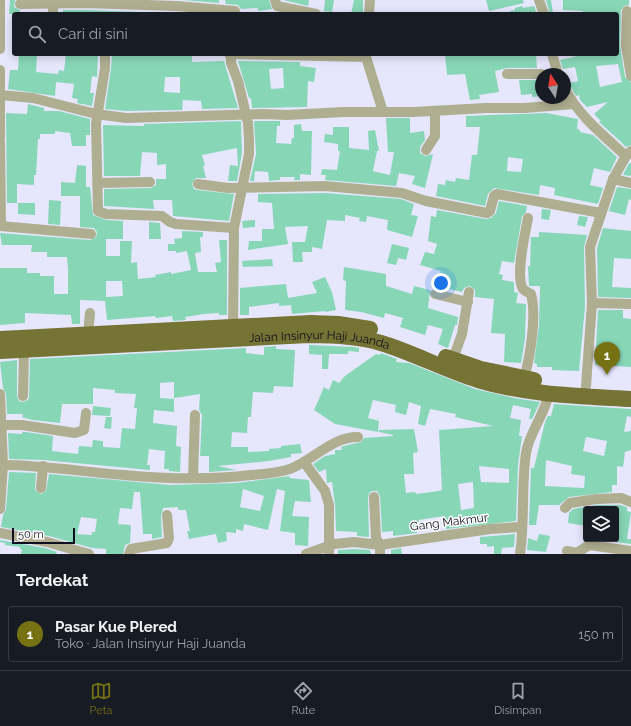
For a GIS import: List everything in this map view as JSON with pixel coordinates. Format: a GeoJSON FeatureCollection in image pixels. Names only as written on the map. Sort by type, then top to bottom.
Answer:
{"type":"FeatureCollection","features":[{"type":"Feature","properties":{"kind":"highway","name":"Jalan Insinyur Haji Juanda"},"geometry":{"type":"LineString","coordinates":[[0,339],[233,327],[338,324],[481,369],[524,379],[586,386],[631,388]]}},
{"type":"Feature","properties":{"kind":"highway","name":"Jalan Insinyur Haji Juanda"},"geometry":{"type":"LineString","coordinates":[[0,351],[309,335],[366,334]]}},
{"type":"Feature","properties":{"kind":"highway","name":"Jalan Insinyur Haji Juanda"},"geometry":{"type":"LineString","coordinates":[[384,338],[476,380],[502,386],[549,393],[631,399]]}},
{"type":"Feature","properties":{"kind":"street"},"geometry":{"type":"LineString","coordinates":[[0,0],[0,49]]}},
{"type":"Feature","properties":{"kind":"street"},"geometry":{"type":"LineString","coordinates":[[20,4],[93,2],[146,3],[235,12],[235,0]]}},
{"type":"Feature","properties":{"kind":"street"},"geometry":{"type":"LineString","coordinates":[[275,0],[277,6],[306,12]]}},
{"type":"Feature","properties":{"kind":"street"},"geometry":{"type":"LineString","coordinates":[[369,12],[370,0]]}},
{"type":"Feature","properties":{"kind":"street"},"geometry":{"type":"LineString","coordinates":[[541,1],[544,12]]}},
{"type":"Feature","properties":{"kind":"street"},"geometry":{"type":"LineString","coordinates":[[53,12],[54,3]]}},
{"type":"Feature","properties":{"kind":"street"},"geometry":{"type":"LineString","coordinates":[[627,11],[626,46],[631,76]]}},
{"type":"Feature","properties":{"kind":"street"},"geometry":{"type":"LineString","coordinates":[[105,56],[105,68],[96,114],[98,211],[101,213],[162,216],[170,222],[176,224],[234,228]]}},
{"type":"Feature","properties":{"kind":"street"},"geometry":{"type":"LineString","coordinates":[[230,56],[231,63],[238,81],[249,128],[249,154],[234,228],[233,327]]}},
{"type":"Feature","properties":{"kind":"street"},"geometry":{"type":"LineString","coordinates":[[347,56],[366,56],[383,112]]}},
{"type":"Feature","properties":{"kind":"street"},"geometry":{"type":"LineString","coordinates":[[553,56],[556,68]]}},
{"type":"Feature","properties":{"kind":"street"},"geometry":{"type":"LineString","coordinates":[[0,70],[0,137]]}},
{"type":"Feature","properties":{"kind":"street"},"geometry":{"type":"LineString","coordinates":[[507,74],[535,74]]}},
{"type":"Feature","properties":{"kind":"street"},"geometry":{"type":"LineString","coordinates":[[0,95],[33,98],[96,114],[140,118],[435,111],[525,108],[573,104]]}},
{"type":"Feature","properties":{"kind":"street"},"geometry":{"type":"LineString","coordinates":[[571,100],[582,116],[628,153],[613,179],[590,247],[592,303],[586,386]]}},
{"type":"Feature","properties":{"kind":"street"},"geometry":{"type":"LineString","coordinates":[[426,150],[435,136],[435,111]]}},
{"type":"Feature","properties":{"kind":"street"},"geometry":{"type":"LineString","coordinates":[[0,142],[0,226],[91,234]]}},
{"type":"Feature","properties":{"kind":"street"},"geometry":{"type":"LineString","coordinates":[[613,179],[631,183]]}},
{"type":"Feature","properties":{"kind":"street"},"geometry":{"type":"LineString","coordinates":[[98,183],[150,182]]}},
{"type":"Feature","properties":{"kind":"street"},"geometry":{"type":"LineString","coordinates":[[198,184],[228,188],[325,186],[402,193],[469,211],[487,213],[490,211],[494,196],[497,194],[601,213]]}},
{"type":"Feature","properties":{"kind":"street"},"geometry":{"type":"LineString","coordinates":[[524,379],[530,357],[533,313],[532,294],[523,290],[521,286],[520,266],[528,218]]}},
{"type":"Feature","properties":{"kind":"street"},"geometry":{"type":"LineString","coordinates":[[435,294],[468,297],[462,334],[453,359]]}},
{"type":"Feature","properties":{"kind":"street"},"geometry":{"type":"LineString","coordinates":[[592,303],[631,304]]}},
{"type":"Feature","properties":{"kind":"street"},"geometry":{"type":"LineString","coordinates":[[88,335],[90,313]]}},
{"type":"Feature","properties":{"kind":"street"},"geometry":{"type":"LineString","coordinates":[[23,396],[24,350]]}},
{"type":"Feature","properties":{"kind":"street"},"geometry":{"type":"LineString","coordinates":[[520,554],[526,452],[546,406],[549,393]]}},
{"type":"Feature","properties":{"kind":"street"},"geometry":{"type":"LineString","coordinates":[[0,394],[2,425],[0,510]]}},
{"type":"Feature","properties":{"kind":"street"},"geometry":{"type":"LineString","coordinates":[[2,425],[22,425],[75,433],[84,430],[86,413]]}},
{"type":"Feature","properties":{"kind":"street"},"geometry":{"type":"LineString","coordinates":[[192,478],[195,415]]}},
{"type":"Feature","properties":{"kind":"street"},"geometry":{"type":"LineString","coordinates":[[2,468],[43,466],[125,476],[192,478],[250,476],[290,469],[339,440],[349,437],[358,437]]}},
{"type":"Feature","properties":{"kind":"street"},"geometry":{"type":"LineString","coordinates":[[302,463],[325,491],[329,505],[329,550]]}},
{"type":"Feature","properties":{"kind":"street"},"geometry":{"type":"LineString","coordinates":[[41,488],[43,466]]}},
{"type":"Feature","properties":{"kind":"street"},"geometry":{"type":"LineString","coordinates":[[374,497],[376,538],[380,549]]}},
{"type":"Feature","properties":{"kind":"street"},"geometry":{"type":"LineString","coordinates":[[565,508],[570,503],[596,499],[621,498],[631,502]]}},
{"type":"Feature","properties":{"kind":"street"},"geometry":{"type":"LineString","coordinates":[[130,554],[131,550],[167,543],[169,538],[167,515]]}},
{"type":"Feature","properties":{"kind":"street","name":"Gang Makmur"},"geometry":{"type":"LineString","coordinates":[[306,554],[329,550],[354,542],[380,549],[490,529],[521,527]]}},
{"type":"Feature","properties":{"kind":"street"},"geometry":{"type":"LineString","coordinates":[[0,533],[47,542],[88,554]]}},
{"type":"Feature","properties":{"kind":"street"},"geometry":{"type":"LineString","coordinates":[[567,551],[577,553],[589,544],[624,551]]}},
{"type":"Feature","properties":{"kind":"building"},"geometry":{"type":"Polygon","coordinates":[[[10,0],[15,0],[14,7],[20,10],[20,12],[12,12],[12,14],[9,14],[10,0]]]}},
{"type":"Feature","properties":{"kind":"building"},"geometry":{"type":"Polygon","coordinates":[[[183,0],[219,0],[219,3],[183,0]]]}},
{"type":"Feature","properties":{"kind":"building"},"geometry":{"type":"Polygon","coordinates":[[[225,0],[269,0],[272,9],[258,11],[258,8],[241,9],[238,5],[226,4],[225,0]]]}},
{"type":"Feature","properties":{"kind":"building"},"geometry":{"type":"Polygon","coordinates":[[[283,0],[309,0],[308,6],[283,0]]]}},
{"type":"Feature","properties":{"kind":"building"},"geometry":{"type":"Polygon","coordinates":[[[325,0],[334,0],[332,12],[324,11],[325,0]]]}},
{"type":"Feature","properties":{"kind":"building"},"geometry":{"type":"Polygon","coordinates":[[[354,0],[363,0],[363,12],[351,12],[354,0]]]}},
{"type":"Feature","properties":{"kind":"building"},"geometry":{"type":"Polygon","coordinates":[[[486,0],[523,0],[524,3],[489,11],[486,0]]]}},
{"type":"Feature","properties":{"kind":"building"},"geometry":{"type":"Polygon","coordinates":[[[546,0],[551,0],[553,12],[549,12],[546,0]]]}},
{"type":"Feature","properties":{"kind":"building"},"geometry":{"type":"Polygon","coordinates":[[[563,0],[629,0],[629,5],[624,6],[621,10],[620,46],[625,77],[631,82],[631,145],[626,147],[599,122],[601,121],[594,114],[608,102],[587,107],[580,100],[579,95],[576,96],[571,87],[571,83],[578,81],[575,67],[563,68],[560,60],[577,56],[619,56],[619,12],[583,12],[563,10],[563,0]],[[618,64],[596,66],[600,87],[622,82],[618,64]]]}},
{"type":"Feature","properties":{"kind":"building"},"geometry":{"type":"Polygon","coordinates":[[[522,6],[523,8],[534,6],[536,12],[510,12],[515,10],[515,8],[522,6]]]}},
{"type":"Feature","properties":{"kind":"building"},"geometry":{"type":"Polygon","coordinates":[[[63,10],[85,10],[140,12],[63,12],[63,10]]]}},
{"type":"Feature","properties":{"kind":"building"},"geometry":{"type":"Polygon","coordinates":[[[19,56],[37,56],[36,72],[58,74],[59,70],[64,71],[66,56],[98,56],[97,77],[92,76],[90,93],[94,93],[92,106],[77,103],[78,99],[72,98],[74,84],[56,82],[55,96],[8,89],[10,70],[18,70],[19,56]]]}},
{"type":"Feature","properties":{"kind":"building"},"geometry":{"type":"Polygon","coordinates":[[[112,56],[192,56],[192,62],[224,61],[238,108],[202,109],[201,101],[183,100],[182,110],[126,111],[105,109],[112,56]],[[165,77],[164,92],[180,93],[180,77],[165,77]]]}},
{"type":"Feature","properties":{"kind":"building"},"geometry":{"type":"Polygon","coordinates":[[[445,56],[536,56],[537,68],[507,68],[495,71],[499,92],[479,95],[480,99],[470,100],[465,74],[447,75],[445,56]]]}},
{"type":"Feature","properties":{"kind":"building"},"geometry":{"type":"Polygon","coordinates":[[[238,61],[300,62],[300,66],[316,68],[314,82],[308,81],[307,107],[252,108],[251,98],[249,98],[238,61]],[[283,68],[269,69],[271,89],[284,88],[283,68]]]}},
{"type":"Feature","properties":{"kind":"building"},"geometry":{"type":"Polygon","coordinates":[[[519,80],[535,80],[535,97],[532,97],[532,94],[521,95],[519,80]]]}},
{"type":"Feature","properties":{"kind":"building"},"geometry":{"type":"Polygon","coordinates":[[[28,104],[44,108],[44,111],[59,111],[90,119],[90,135],[86,135],[86,146],[72,146],[70,133],[55,131],[55,134],[40,134],[40,139],[38,139],[34,185],[17,184],[17,203],[7,203],[6,113],[27,114],[28,104]]]}},
{"type":"Feature","properties":{"kind":"building"},"geometry":{"type":"Polygon","coordinates":[[[546,113],[578,119],[577,129],[580,130],[580,132],[593,135],[617,157],[610,172],[594,168],[590,185],[603,188],[598,204],[554,195],[555,188],[540,185],[539,195],[494,188],[488,194],[485,206],[436,196],[438,184],[445,185],[446,180],[455,182],[456,178],[469,180],[472,155],[477,155],[480,127],[466,127],[466,116],[546,113]],[[508,157],[507,171],[521,172],[523,159],[508,157]]]}},
{"type":"Feature","properties":{"kind":"building"},"geometry":{"type":"Polygon","coordinates":[[[386,118],[410,118],[410,133],[424,131],[425,140],[420,147],[420,153],[425,156],[433,154],[425,188],[412,184],[415,176],[399,173],[396,186],[325,180],[326,175],[321,175],[322,169],[337,170],[340,151],[338,151],[338,144],[324,142],[325,134],[333,135],[333,127],[349,127],[349,148],[369,150],[368,131],[375,130],[379,151],[377,151],[373,171],[390,175],[394,152],[388,152],[386,118]]]}},
{"type":"Feature","properties":{"kind":"building"},"geometry":{"type":"Polygon","coordinates":[[[241,121],[242,153],[237,181],[228,181],[230,165],[238,166],[237,148],[202,155],[205,165],[203,166],[206,178],[196,178],[192,184],[194,189],[197,190],[234,194],[229,221],[173,216],[172,200],[153,200],[154,209],[104,206],[104,189],[151,188],[156,185],[156,179],[166,179],[166,164],[157,165],[157,153],[142,152],[140,176],[104,176],[103,125],[144,126],[144,124],[241,121]]]}},
{"type":"Feature","properties":{"kind":"building"},"geometry":{"type":"Polygon","coordinates":[[[254,121],[280,121],[280,126],[277,126],[276,143],[291,144],[292,138],[294,138],[294,125],[301,124],[302,131],[312,131],[311,175],[300,174],[300,180],[294,180],[295,177],[280,177],[280,180],[269,181],[268,172],[255,171],[254,181],[250,181],[256,154],[254,121]]]}},
{"type":"Feature","properties":{"kind":"building"},"geometry":{"type":"Polygon","coordinates":[[[629,163],[631,164],[631,176],[623,175],[629,163]]]}},
{"type":"Feature","properties":{"kind":"building"},"geometry":{"type":"Polygon","coordinates":[[[77,165],[86,166],[86,187],[90,187],[93,215],[106,220],[123,221],[123,239],[106,239],[106,256],[120,256],[120,241],[132,241],[131,263],[137,262],[138,279],[156,277],[155,275],[171,272],[171,274],[191,270],[187,251],[176,253],[176,251],[168,251],[168,244],[175,244],[174,239],[182,238],[182,231],[203,232],[203,237],[200,237],[201,252],[195,253],[198,272],[217,272],[215,263],[221,262],[219,240],[227,240],[227,315],[219,315],[219,313],[204,314],[185,317],[186,320],[173,321],[172,316],[107,320],[105,301],[80,300],[80,324],[72,324],[71,315],[25,313],[25,323],[0,325],[0,268],[27,268],[27,273],[40,273],[40,276],[54,276],[54,294],[68,294],[67,257],[47,257],[47,252],[31,252],[32,245],[2,245],[0,233],[90,240],[96,237],[97,232],[94,228],[80,227],[80,196],[61,196],[61,182],[75,183],[77,165]],[[106,281],[106,297],[123,296],[122,281],[106,281]]]}},
{"type":"Feature","properties":{"kind":"building"},"geometry":{"type":"Polygon","coordinates":[[[617,187],[631,189],[631,200],[629,199],[625,215],[609,211],[617,187]]]}},
{"type":"Feature","properties":{"kind":"building"},"geometry":{"type":"Polygon","coordinates":[[[325,193],[401,199],[414,204],[411,215],[418,216],[412,237],[387,230],[388,220],[367,216],[366,222],[359,221],[360,218],[345,215],[345,221],[327,220],[322,249],[312,247],[312,252],[302,252],[303,262],[293,262],[292,242],[305,242],[308,226],[285,227],[288,244],[248,250],[249,241],[262,241],[262,229],[274,229],[272,203],[258,202],[258,194],[325,193]]]}},
{"type":"Feature","properties":{"kind":"building"},"geometry":{"type":"Polygon","coordinates":[[[49,200],[61,201],[60,225],[48,224],[49,200]]]}},
{"type":"Feature","properties":{"kind":"building"},"geometry":{"type":"Polygon","coordinates":[[[499,201],[527,206],[526,212],[522,217],[514,263],[502,261],[499,274],[503,275],[502,280],[514,282],[514,292],[518,293],[516,303],[526,304],[525,339],[521,363],[504,362],[505,334],[491,333],[494,299],[475,297],[475,290],[470,286],[464,288],[462,292],[437,286],[441,271],[420,265],[425,252],[434,254],[437,244],[428,241],[431,216],[436,217],[437,210],[486,219],[491,218],[496,213],[499,201]]]}},
{"type":"Feature","properties":{"kind":"building"},"geometry":{"type":"Polygon","coordinates":[[[18,203],[35,203],[35,215],[18,214],[18,203]]]}},
{"type":"Feature","properties":{"kind":"building"},"geometry":{"type":"Polygon","coordinates":[[[542,209],[551,210],[549,220],[541,219],[542,209]]]}},
{"type":"Feature","properties":{"kind":"building"},"geometry":{"type":"Polygon","coordinates":[[[579,216],[588,217],[585,227],[577,225],[579,216]]]}},
{"type":"Feature","properties":{"kind":"building"},"geometry":{"type":"Polygon","coordinates":[[[255,220],[255,227],[243,228],[242,221],[255,220]]]}},
{"type":"Feature","properties":{"kind":"building"},"geometry":{"type":"Polygon","coordinates":[[[149,222],[160,223],[161,239],[149,239],[149,222]]]}},
{"type":"Feature","properties":{"kind":"building"},"geometry":{"type":"Polygon","coordinates":[[[603,228],[631,231],[631,259],[614,258],[612,287],[631,288],[631,298],[598,297],[597,248],[603,228]]]}},
{"type":"Feature","properties":{"kind":"building"},"geometry":{"type":"Polygon","coordinates":[[[539,232],[587,235],[584,247],[585,307],[579,371],[552,370],[552,367],[537,367],[537,364],[534,363],[539,325],[540,286],[529,286],[528,266],[530,266],[531,237],[539,237],[539,232]]]}},
{"type":"Feature","properties":{"kind":"building"},"geometry":{"type":"Polygon","coordinates":[[[392,244],[409,248],[406,260],[398,258],[396,265],[387,263],[392,244]]]}},
{"type":"Feature","properties":{"kind":"building"},"geometry":{"type":"Polygon","coordinates":[[[272,259],[273,266],[243,267],[242,261],[272,259]]]}},
{"type":"Feature","properties":{"kind":"building"},"geometry":{"type":"Polygon","coordinates":[[[344,267],[386,274],[386,286],[412,294],[414,286],[430,290],[428,308],[458,317],[457,325],[455,325],[448,348],[438,344],[443,329],[428,325],[425,335],[400,327],[403,318],[385,313],[384,318],[361,312],[345,310],[346,281],[343,280],[344,267]]]}},
{"type":"Feature","properties":{"kind":"building"},"geometry":{"type":"Polygon","coordinates":[[[325,277],[332,292],[336,310],[292,314],[291,305],[279,306],[279,303],[249,307],[249,315],[240,315],[240,288],[286,284],[288,298],[317,293],[312,282],[325,277]]]}},
{"type":"Feature","properties":{"kind":"building"},"geometry":{"type":"Polygon","coordinates":[[[598,310],[623,310],[623,318],[631,319],[631,367],[595,365],[598,310]]]}},
{"type":"Feature","properties":{"kind":"building"},"geometry":{"type":"Polygon","coordinates":[[[309,345],[353,347],[359,348],[359,352],[348,351],[348,354],[329,354],[328,369],[322,369],[322,355],[309,354],[309,345]]]}},
{"type":"Feature","properties":{"kind":"building"},"geometry":{"type":"Polygon","coordinates":[[[276,346],[276,349],[295,350],[293,387],[274,386],[273,393],[253,392],[251,417],[248,417],[247,433],[232,432],[231,447],[248,447],[248,452],[269,451],[269,449],[281,448],[281,446],[300,444],[302,453],[291,454],[291,457],[269,461],[218,466],[236,470],[209,472],[209,456],[200,456],[202,415],[199,410],[200,394],[174,398],[174,382],[160,383],[160,398],[174,399],[174,412],[154,410],[153,423],[177,426],[176,446],[181,447],[180,472],[164,469],[165,451],[149,449],[147,465],[150,465],[150,470],[43,460],[9,459],[8,433],[22,434],[22,432],[26,432],[53,436],[52,451],[78,454],[79,446],[92,447],[93,440],[103,441],[103,447],[120,448],[122,428],[135,429],[137,408],[134,408],[136,394],[115,393],[115,390],[93,388],[93,404],[62,404],[60,423],[32,420],[22,417],[23,414],[7,414],[6,394],[3,388],[0,362],[17,360],[17,396],[19,401],[23,402],[28,400],[29,397],[30,359],[246,348],[246,353],[264,355],[264,347],[276,346]]]}},
{"type":"Feature","properties":{"kind":"building"},"geometry":{"type":"Polygon","coordinates":[[[381,353],[397,359],[396,362],[409,363],[475,389],[540,402],[532,419],[529,419],[531,409],[513,405],[510,418],[521,420],[519,436],[522,436],[518,465],[516,521],[446,529],[444,516],[419,520],[419,522],[416,522],[417,533],[393,536],[393,531],[382,532],[380,496],[377,491],[373,491],[370,492],[368,497],[369,537],[357,536],[357,532],[336,531],[332,482],[327,483],[326,469],[319,472],[313,464],[325,456],[335,454],[335,450],[342,450],[341,447],[361,442],[364,438],[393,436],[379,432],[379,430],[414,429],[418,452],[413,453],[414,474],[404,474],[406,493],[415,492],[416,494],[439,491],[442,490],[439,430],[493,426],[455,417],[456,414],[430,409],[425,426],[418,424],[421,406],[409,402],[406,415],[395,412],[396,405],[373,400],[368,418],[379,421],[378,432],[335,424],[314,410],[324,387],[329,390],[333,380],[339,383],[345,376],[376,354],[380,355],[381,353]],[[479,466],[481,482],[509,483],[509,469],[479,466]],[[473,482],[458,484],[461,510],[474,508],[473,482]]]}},
{"type":"Feature","properties":{"kind":"building"},"geometry":{"type":"Polygon","coordinates":[[[554,404],[631,409],[631,417],[627,416],[624,432],[631,431],[631,450],[625,452],[623,467],[617,466],[617,485],[612,485],[612,492],[569,497],[559,505],[539,505],[536,525],[529,525],[531,468],[534,468],[545,422],[548,416],[551,416],[554,404]],[[586,437],[583,451],[604,456],[607,441],[586,437]],[[546,460],[545,486],[584,488],[585,476],[571,474],[572,466],[546,460]]]}},
{"type":"Feature","properties":{"kind":"building"},"geometry":{"type":"Polygon","coordinates":[[[93,406],[111,408],[110,416],[92,415],[93,406]]]}},
{"type":"Feature","properties":{"kind":"building"},"geometry":{"type":"Polygon","coordinates":[[[106,417],[112,417],[111,429],[104,428],[106,417]]]}},
{"type":"Feature","properties":{"kind":"building"},"geometry":{"type":"Polygon","coordinates":[[[9,472],[36,473],[35,490],[41,494],[46,491],[49,474],[171,485],[236,483],[290,476],[289,478],[309,480],[311,502],[295,501],[292,516],[309,517],[308,546],[295,545],[295,533],[280,531],[285,491],[277,489],[268,530],[244,524],[243,531],[236,529],[236,533],[226,532],[227,541],[218,543],[216,534],[189,539],[187,531],[190,531],[186,510],[178,510],[178,507],[163,508],[161,516],[162,537],[152,539],[152,534],[143,534],[140,492],[134,492],[132,509],[120,508],[118,524],[131,525],[130,543],[125,545],[123,554],[106,554],[106,549],[92,548],[49,536],[1,527],[3,515],[6,509],[9,472]],[[243,489],[240,507],[260,511],[264,496],[243,489]],[[81,517],[77,534],[92,535],[92,532],[95,532],[97,519],[81,517]]]}},
{"type":"Feature","properties":{"kind":"building"},"geometry":{"type":"Polygon","coordinates":[[[620,505],[627,507],[627,511],[631,512],[627,539],[631,539],[631,544],[616,542],[619,542],[619,506],[591,506],[620,505]]]}},
{"type":"Feature","properties":{"kind":"building"},"geometry":{"type":"Polygon","coordinates":[[[583,507],[583,526],[568,523],[569,513],[573,509],[583,507]]]}},
{"type":"Feature","properties":{"kind":"building"},"geometry":{"type":"Polygon","coordinates":[[[515,534],[514,547],[502,548],[501,554],[494,554],[494,546],[487,547],[487,544],[480,544],[480,537],[515,534]]]}},
{"type":"Feature","properties":{"kind":"building"},"geometry":{"type":"Polygon","coordinates":[[[539,534],[550,536],[546,552],[527,550],[528,538],[537,541],[539,534]]]}},
{"type":"Feature","properties":{"kind":"building"},"geometry":{"type":"Polygon","coordinates":[[[0,540],[45,548],[57,552],[56,554],[21,554],[22,549],[20,549],[20,547],[5,545],[5,543],[0,542],[0,540]]]}},
{"type":"Feature","properties":{"kind":"building"},"geometry":{"type":"Polygon","coordinates":[[[401,548],[402,554],[391,554],[391,550],[401,548]]]}},
{"type":"Feature","properties":{"kind":"building"},"geometry":{"type":"Polygon","coordinates":[[[338,550],[370,550],[371,554],[338,554],[338,550]]]}},
{"type":"Feature","properties":{"kind":"place","name":"Pasar Kue Plered"},"geometry":{"type":"Point","coordinates":[607,375]}}]}
